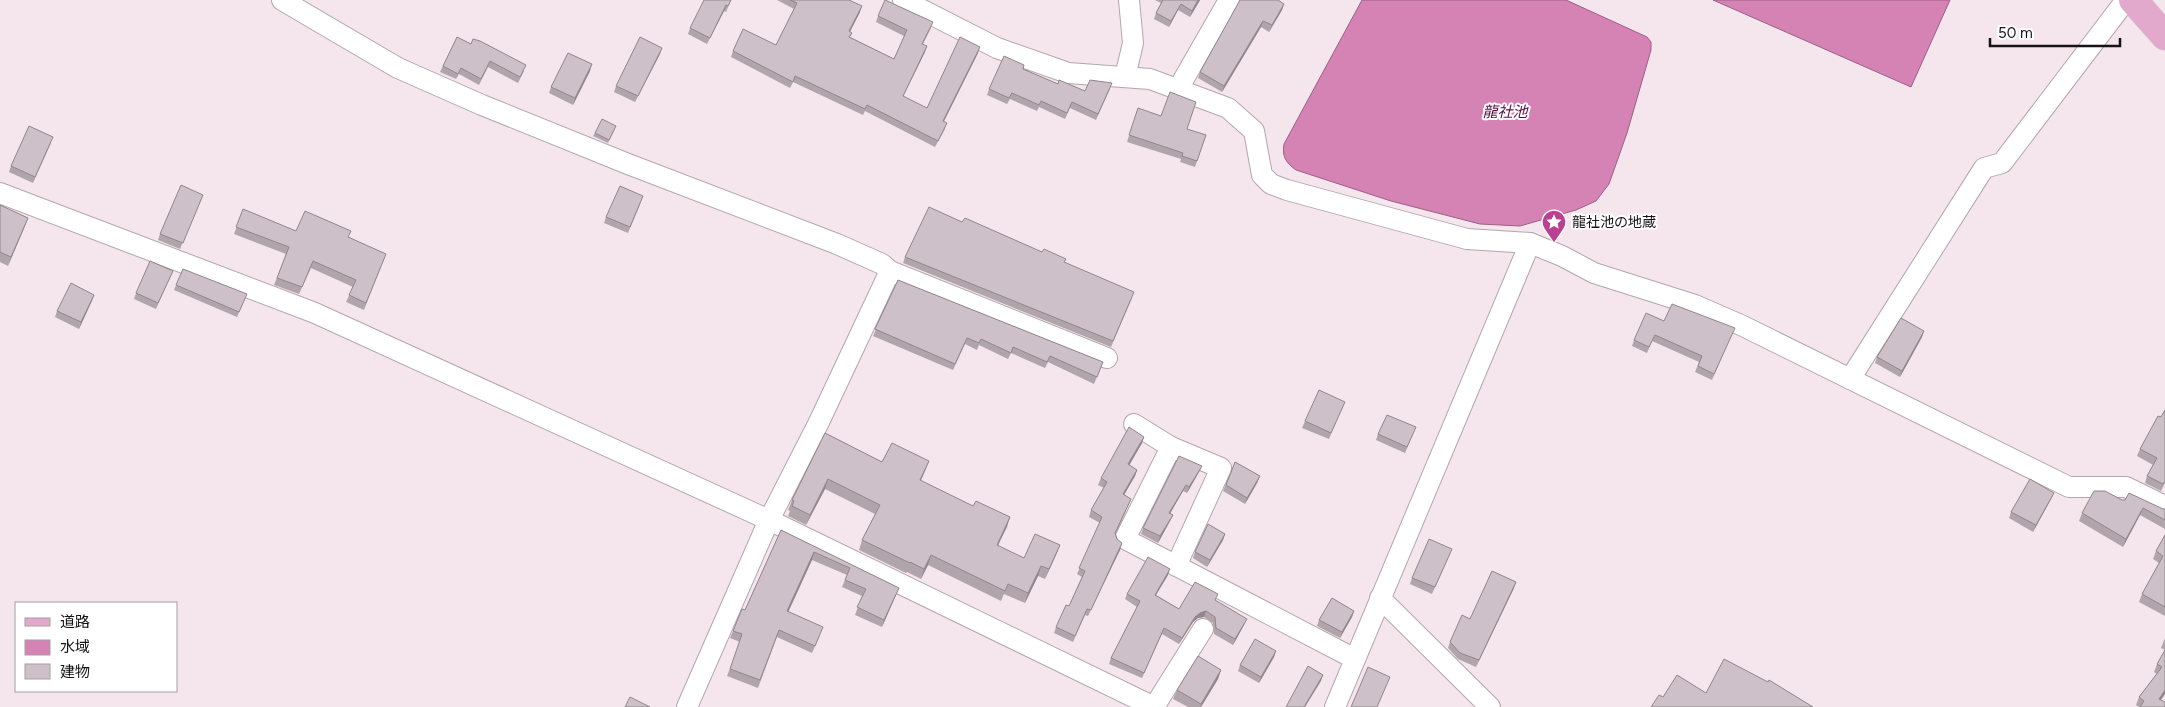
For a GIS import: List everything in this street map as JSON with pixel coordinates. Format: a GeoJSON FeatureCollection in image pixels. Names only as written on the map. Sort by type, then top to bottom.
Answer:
{"type":"FeatureCollection","features":[{"type":"Feature","properties":{"kind":"main road"},"geometry":{"type":"LineString","coordinates":[[2133,0],[2165,36]]}},
{"type":"Feature","properties":{"kind":"street"},"geometry":{"type":"LineString","coordinates":[[282,0],[407,72],[628,164],[837,244],[882,264],[890,271],[1107,358]]}},
{"type":"Feature","properties":{"kind":"street"},"geometry":{"type":"LineString","coordinates":[[903,0],[996,48],[1068,72],[1150,80],[1228,108],[1254,131],[1262,175],[1271,184],[1467,239],[1530,243],[1562,256],[1594,273],[1695,305],[2069,487],[2126,487],[2165,506]]}},
{"type":"Feature","properties":{"kind":"street"},"geometry":{"type":"LineString","coordinates":[[1125,77],[1133,43],[1130,0]]}},
{"type":"Feature","properties":{"kind":"street"},"geometry":{"type":"LineString","coordinates":[[1178,89],[1229,0]]}},
{"type":"Feature","properties":{"kind":"street"},"geometry":{"type":"LineString","coordinates":[[1850,379],[1984,168],[2002,162],[2126,0]]}},
{"type":"Feature","properties":{"kind":"street"},"geometry":{"type":"LineString","coordinates":[[0,193],[315,313],[769,520],[1154,707],[1203,629]]}},
{"type":"Feature","properties":{"kind":"street"},"geometry":{"type":"LineString","coordinates":[[1335,707],[1530,243]]}},
{"type":"Feature","properties":{"kind":"street"},"geometry":{"type":"LineString","coordinates":[[687,707],[769,520],[819,422],[890,271]]}},
{"type":"Feature","properties":{"kind":"street"},"geometry":{"type":"LineString","coordinates":[[1134,424],[1170,447],[1221,468],[1176,566]]}},
{"type":"Feature","properties":{"kind":"street"},"geometry":{"type":"LineString","coordinates":[[1170,447],[1125,539],[1355,659]]}},
{"type":"Feature","properties":{"kind":"street"},"geometry":{"type":"LineString","coordinates":[[1380,598],[1490,707]]}},
{"type":"Feature","properties":{"kind":"water","name":"龍社池"},"geometry":{"type":"Polygon","coordinates":[[[1362,0],[1566,0],[1647,37],[1651,42],[1651,50],[1627,133],[1609,184],[1596,201],[1576,210],[1520,226],[1480,224],[1391,201],[1296,170],[1292,167],[1285,158],[1283,152],[1284,144],[1362,0]]]}},
{"type":"Feature","properties":{"kind":"water"},"geometry":{"type":"Polygon","coordinates":[[[1713,0],[1950,0],[1911,87],[1713,0]]]}},
{"type":"Feature","properties":{"kind":"building"},"geometry":{"type":"Polygon","coordinates":[[[704,0],[731,0],[728,6],[726,5],[710,38],[690,28],[704,0]]]}},
{"type":"Feature","properties":{"kind":"building"},"geometry":{"type":"Polygon","coordinates":[[[790,0],[849,0],[862,6],[849,31],[852,33],[849,37],[894,59],[907,30],[878,16],[885,0],[933,22],[922,44],[927,46],[903,96],[927,108],[960,37],[980,47],[943,121],[947,123],[938,141],[867,105],[865,109],[795,76],[793,82],[733,51],[743,29],[776,45],[797,3],[790,0]]]}},
{"type":"Feature","properties":{"kind":"building"},"geometry":{"type":"Polygon","coordinates":[[[1163,0],[1198,0],[1192,11],[1181,4],[1171,21],[1156,13],[1163,0]]]}},
{"type":"Feature","properties":{"kind":"building"},"geometry":{"type":"Polygon","coordinates":[[[1240,0],[1278,0],[1284,4],[1272,25],[1263,21],[1224,86],[1200,72],[1240,0]]]}},
{"type":"Feature","properties":{"kind":"building"},"geometry":{"type":"Polygon","coordinates":[[[457,37],[471,44],[473,39],[480,41],[526,65],[520,77],[490,61],[481,79],[461,68],[458,74],[443,66],[457,37]]]}},
{"type":"Feature","properties":{"kind":"building"},"geometry":{"type":"Polygon","coordinates":[[[640,37],[662,48],[638,96],[616,86],[640,37]]]}},
{"type":"Feature","properties":{"kind":"building"},"geometry":{"type":"Polygon","coordinates":[[[568,53],[592,64],[575,98],[551,87],[568,53]]]}},
{"type":"Feature","properties":{"kind":"building"},"geometry":{"type":"Polygon","coordinates":[[[1004,56],[1024,65],[1023,69],[1058,84],[1059,80],[1085,91],[1090,80],[1112,83],[1098,114],[1072,102],[1067,113],[1041,101],[1039,105],[1012,93],[1009,98],[989,89],[1004,56]]]}},
{"type":"Feature","properties":{"kind":"building"},"geometry":{"type":"Polygon","coordinates":[[[1170,92],[1196,102],[1187,129],[1206,135],[1197,161],[1182,156],[1183,153],[1129,135],[1138,108],[1161,116],[1170,92]]]}},
{"type":"Feature","properties":{"kind":"building"},"geometry":{"type":"Polygon","coordinates":[[[602,119],[616,126],[609,140],[595,133],[602,119]]]}},
{"type":"Feature","properties":{"kind":"building"},"geometry":{"type":"Polygon","coordinates":[[[29,126],[53,137],[35,177],[11,166],[29,126]]]}},
{"type":"Feature","properties":{"kind":"building"},"geometry":{"type":"Polygon","coordinates":[[[181,185],[203,195],[183,243],[160,234],[181,185]]]}},
{"type":"Feature","properties":{"kind":"building"},"geometry":{"type":"Polygon","coordinates":[[[620,186],[643,196],[630,227],[606,217],[620,186]]]}},
{"type":"Feature","properties":{"kind":"building"},"geometry":{"type":"Polygon","coordinates":[[[0,205],[28,218],[11,257],[0,252],[0,205]]]}},
{"type":"Feature","properties":{"kind":"building"},"geometry":{"type":"Polygon","coordinates":[[[929,207],[962,222],[965,218],[1042,252],[1044,249],[1066,259],[1064,262],[1134,292],[1113,341],[905,257],[929,207]]]}},
{"type":"Feature","properties":{"kind":"building"},"geometry":{"type":"Polygon","coordinates":[[[243,209],[296,231],[305,211],[351,231],[348,237],[386,254],[366,303],[349,295],[356,280],[313,261],[302,287],[277,278],[289,247],[236,227],[243,209]]]}},
{"type":"Feature","properties":{"kind":"building"},"geometry":{"type":"Polygon","coordinates":[[[150,261],[173,271],[158,303],[136,293],[150,261]]]}},
{"type":"Feature","properties":{"kind":"building"},"geometry":{"type":"Polygon","coordinates":[[[183,269],[247,294],[239,312],[176,285],[183,269]]]}},
{"type":"Feature","properties":{"kind":"building"},"geometry":{"type":"Polygon","coordinates":[[[898,280],[1103,362],[1097,377],[1050,356],[1047,362],[1013,347],[1011,353],[981,339],[979,343],[967,338],[955,364],[875,329],[898,280]]]}},
{"type":"Feature","properties":{"kind":"building"},"geometry":{"type":"Polygon","coordinates":[[[71,283],[94,295],[81,322],[57,311],[71,283]]]}},
{"type":"Feature","properties":{"kind":"building"},"geometry":{"type":"Polygon","coordinates":[[[1672,304],[1735,328],[1714,374],[1698,366],[1702,356],[1655,335],[1649,347],[1634,340],[1646,313],[1664,321],[1672,304]]]}},
{"type":"Feature","properties":{"kind":"building"},"geometry":{"type":"Polygon","coordinates":[[[1901,318],[1924,331],[1902,371],[1877,357],[1901,318]]]}},
{"type":"Feature","properties":{"kind":"building"},"geometry":{"type":"Polygon","coordinates":[[[1319,390],[1345,402],[1331,433],[1305,421],[1319,390]]]}},
{"type":"Feature","properties":{"kind":"building"},"geometry":{"type":"Polygon","coordinates":[[[2165,410],[2165,481],[2163,484],[2147,476],[2157,458],[2140,449],[2158,416],[2161,417],[2165,410]]]}},
{"type":"Feature","properties":{"kind":"building"},"geometry":{"type":"Polygon","coordinates":[[[1387,415],[1416,427],[1407,447],[1378,434],[1387,415]]]}},
{"type":"Feature","properties":{"kind":"building"},"geometry":{"type":"Polygon","coordinates":[[[1129,427],[1144,437],[1128,464],[1137,470],[1123,494],[1131,499],[1115,533],[1117,539],[1122,543],[1091,610],[1087,609],[1075,636],[1056,627],[1066,605],[1069,606],[1085,571],[1079,568],[1102,517],[1091,510],[1107,482],[1101,478],[1129,427]]]}},
{"type":"Feature","properties":{"kind":"building"},"geometry":{"type":"Polygon","coordinates":[[[825,433],[882,462],[892,443],[929,461],[920,480],[973,506],[976,501],[1010,517],[997,545],[1024,558],[1035,534],[1060,545],[1049,569],[1041,566],[1028,593],[1008,584],[1005,591],[931,555],[924,569],[862,540],[880,505],[828,479],[810,515],[792,506],[794,501],[792,500],[825,433]]]}},
{"type":"Feature","properties":{"kind":"building"},"geometry":{"type":"Polygon","coordinates":[[[1179,456],[1202,466],[1189,487],[1186,485],[1169,513],[1173,515],[1160,536],[1143,528],[1179,456]]]}},
{"type":"Feature","properties":{"kind":"building"},"geometry":{"type":"Polygon","coordinates":[[[1235,462],[1260,476],[1247,498],[1226,485],[1235,462]]]}},
{"type":"Feature","properties":{"kind":"building"},"geometry":{"type":"Polygon","coordinates":[[[2030,479],[2054,493],[2036,525],[2011,512],[2030,479]]]}},
{"type":"Feature","properties":{"kind":"building"},"geometry":{"type":"Polygon","coordinates":[[[2094,491],[2105,491],[2122,500],[2125,500],[2129,493],[2165,509],[2165,520],[2143,508],[2126,539],[2082,513],[2094,491]]]}},
{"type":"Feature","properties":{"kind":"building"},"geometry":{"type":"Polygon","coordinates":[[[1208,524],[1225,534],[1210,560],[1195,552],[1208,524]]]}},
{"type":"Feature","properties":{"kind":"building"},"geometry":{"type":"Polygon","coordinates":[[[781,530],[899,588],[884,620],[857,607],[866,589],[845,580],[850,568],[814,552],[787,611],[823,627],[815,646],[779,630],[760,680],[730,669],[742,634],[733,631],[742,609],[745,610],[781,530]]]}},
{"type":"Feature","properties":{"kind":"building"},"geometry":{"type":"Polygon","coordinates":[[[2165,535],[2165,607],[2142,594],[2163,556],[2156,551],[2165,535]]]}},
{"type":"Feature","properties":{"kind":"building"},"geometry":{"type":"Polygon","coordinates":[[[1429,539],[1452,549],[1435,587],[1412,578],[1429,539]]]}},
{"type":"Feature","properties":{"kind":"building"},"geometry":{"type":"Polygon","coordinates":[[[1148,557],[1170,569],[1155,595],[1179,609],[1195,582],[1218,594],[1215,600],[1247,619],[1235,639],[1216,628],[1215,617],[1206,611],[1195,617],[1182,638],[1164,628],[1144,673],[1111,658],[1140,601],[1127,594],[1148,557]]]}},
{"type":"Feature","properties":{"kind":"building"},"geometry":{"type":"Polygon","coordinates":[[[1492,571],[1516,582],[1479,660],[1460,653],[1450,642],[1462,615],[1470,619],[1492,571]]]}},
{"type":"Feature","properties":{"kind":"building"},"geometry":{"type":"Polygon","coordinates":[[[1332,598],[1354,611],[1342,632],[1319,620],[1332,598]]]}},
{"type":"Feature","properties":{"kind":"building"},"geometry":{"type":"Polygon","coordinates":[[[1255,639],[1276,651],[1261,677],[1240,665],[1255,639]]]}},
{"type":"Feature","properties":{"kind":"building"},"geometry":{"type":"Polygon","coordinates":[[[2165,650],[2165,690],[2159,699],[2165,702],[2165,707],[2140,707],[2144,701],[2139,697],[2162,667],[2157,664],[2165,650]]]}},
{"type":"Feature","properties":{"kind":"building"},"geometry":{"type":"Polygon","coordinates":[[[1198,656],[1221,670],[1201,704],[1177,690],[1198,656]]]}},
{"type":"Feature","properties":{"kind":"building"},"geometry":{"type":"Polygon","coordinates":[[[1724,659],[1768,682],[1769,680],[1813,707],[1651,707],[1659,695],[1663,697],[1677,675],[1706,693],[1724,659]]]}},
{"type":"Feature","properties":{"kind":"building"},"geometry":{"type":"Polygon","coordinates":[[[1308,666],[1323,675],[1304,707],[1286,707],[1308,666]]]}},
{"type":"Feature","properties":{"kind":"building"},"geometry":{"type":"Polygon","coordinates":[[[1368,667],[1390,677],[1377,707],[1351,707],[1368,667]]]}},
{"type":"Feature","properties":{"kind":"building"},"geometry":{"type":"Polygon","coordinates":[[[630,697],[650,707],[625,707],[630,697]]]}},
{"type":"Feature","properties":{"kind":"place","name":"龍社池の地蔵"},"geometry":{"type":"Point","coordinates":[1554,243]}}]}
